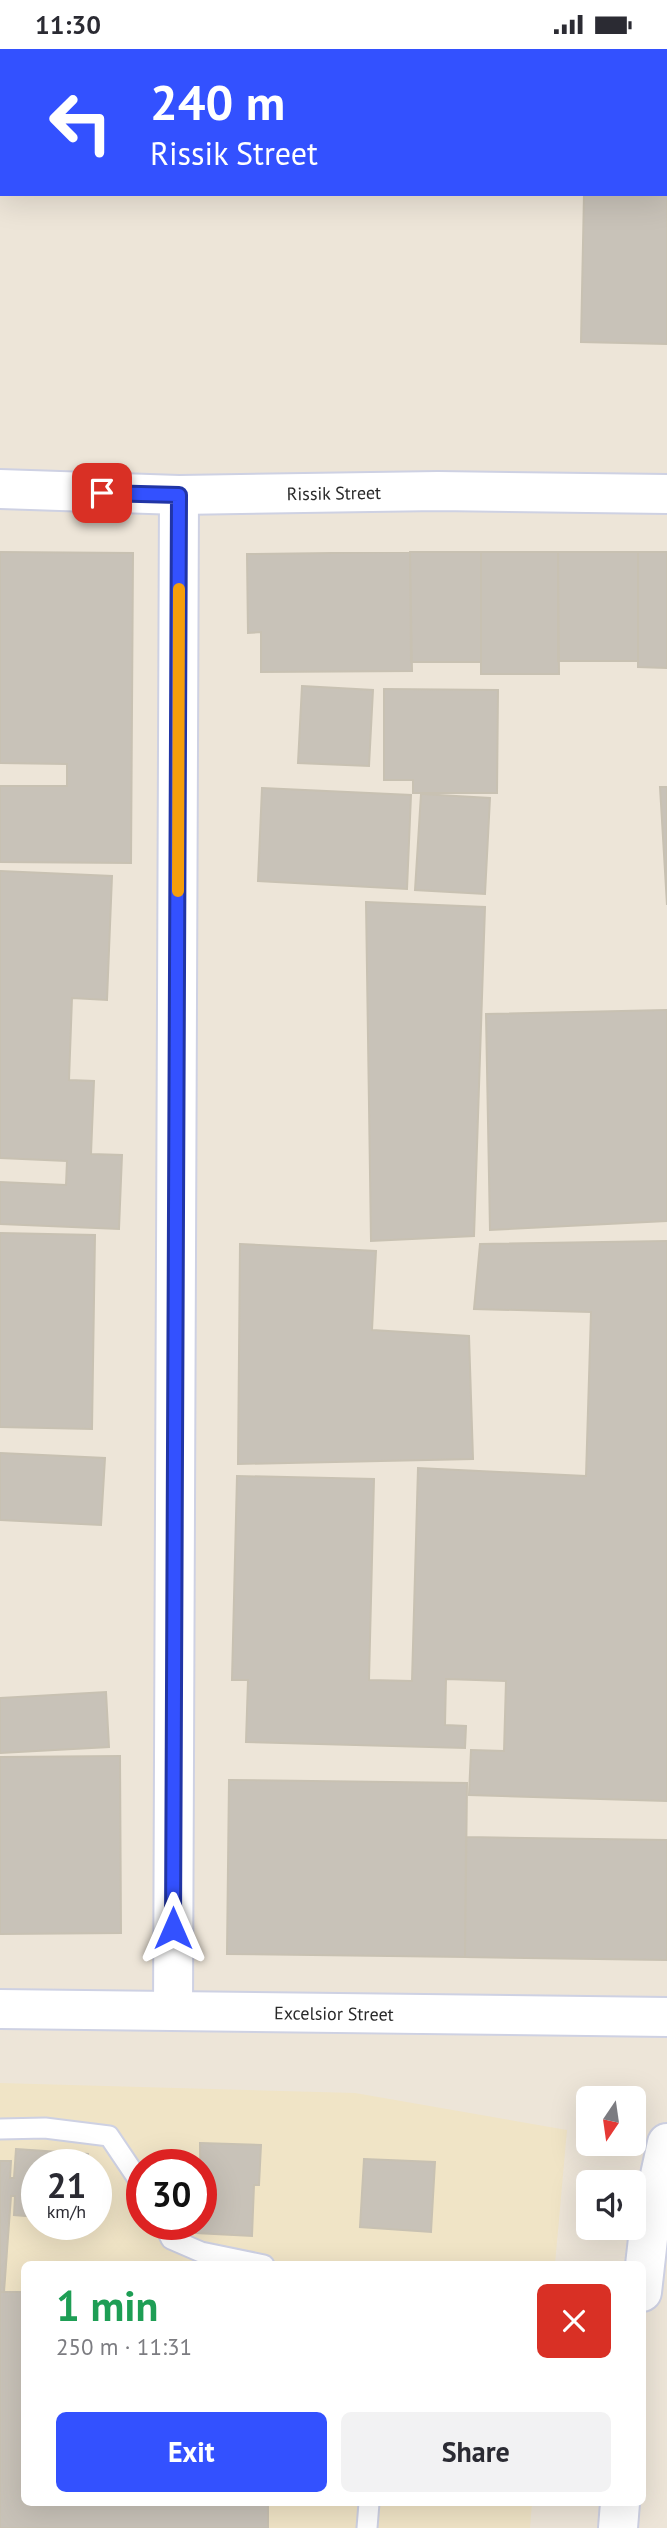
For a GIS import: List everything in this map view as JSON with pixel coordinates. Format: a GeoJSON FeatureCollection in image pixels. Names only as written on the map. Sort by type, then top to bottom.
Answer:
{"type":"FeatureCollection","features":[{"type":"Feature","properties":{"kind":"street","name":"Rissik Street"},"geometry":{"type":"LineString","coordinates":[[0,489],[179,495],[438,491],[667,494]]}},
{"type":"Feature","properties":{"kind":"street"},"geometry":{"type":"LineString","coordinates":[[173,2011],[179,495]]}},
{"type":"Feature","properties":{"kind":"street","name":"Excelsior Street"},"geometry":{"type":"LineString","coordinates":[[0,2009],[667,2017]]}},
{"type":"Feature","properties":{"kind":"street"},"geometry":{"type":"LineString","coordinates":[[645,2261],[650,2221],[667,2143]]}},
{"type":"Feature","properties":{"kind":"street"},"geometry":{"type":"LineString","coordinates":[[618,2528],[620,2506]]}},
{"type":"Feature","properties":{"kind":"lane"},"geometry":{"type":"LineString","coordinates":[[0,2129],[45,2128],[109,2136],[126,2161]]}},
{"type":"Feature","properties":{"kind":"lane"},"geometry":{"type":"LineString","coordinates":[[173,2240],[201,2252],[245,2261]]}},
{"type":"Feature","properties":{"kind":"lane"},"geometry":{"type":"LineString","coordinates":[[367,2528],[369,2506]]}},
{"type":"Feature","properties":{"kind":"shaded area"},"geometry":{"type":"Polygon","coordinates":[[[0,2083],[355,2093],[567,2130],[555,2261],[21,2261],[21,2506],[532,2506],[530,2528],[0,2528],[0,2083]]]}},
{"type":"Feature","properties":{"kind":"building"},"geometry":{"type":"Polygon","coordinates":[[[584,196],[667,196],[667,344],[581,342],[584,196]]]}},
{"type":"Feature","properties":{"kind":"building"},"geometry":{"type":"Polygon","coordinates":[[[0,552],[133,553],[131,863],[0,862],[0,786],[67,786],[67,764],[0,763],[0,552]]]}},
{"type":"Feature","properties":{"kind":"building"},"geometry":{"type":"Polygon","coordinates":[[[410,552],[412,671],[261,672],[261,632],[248,633],[247,554],[410,552]]]}},
{"type":"Feature","properties":{"kind":"building"},"geometry":{"type":"Polygon","coordinates":[[[410,552],[481,552],[481,662],[411,662],[410,552]]]}},
{"type":"Feature","properties":{"kind":"building"},"geometry":{"type":"Polygon","coordinates":[[[481,552],[558,552],[559,674],[481,674],[481,552]]]}},
{"type":"Feature","properties":{"kind":"building"},"geometry":{"type":"Polygon","coordinates":[[[558,552],[638,552],[638,661],[558,661],[558,552]]]}},
{"type":"Feature","properties":{"kind":"building"},"geometry":{"type":"Polygon","coordinates":[[[638,552],[667,552],[667,668],[638,667],[638,552]]]}},
{"type":"Feature","properties":{"kind":"building"},"geometry":{"type":"Polygon","coordinates":[[[302,686],[373,690],[369,766],[298,763],[302,686]]]}},
{"type":"Feature","properties":{"kind":"building"},"geometry":{"type":"Polygon","coordinates":[[[384,689],[498,690],[497,793],[413,793],[413,780],[384,780],[384,689]]]}},
{"type":"Feature","properties":{"kind":"building"},"geometry":{"type":"Polygon","coordinates":[[[660,787],[667,787],[667,905],[660,787]]]}},
{"type":"Feature","properties":{"kind":"building"},"geometry":{"type":"Polygon","coordinates":[[[262,788],[411,795],[407,889],[258,881],[262,788]]]}},
{"type":"Feature","properties":{"kind":"building"},"geometry":{"type":"Polygon","coordinates":[[[421,794],[490,798],[485,894],[415,890],[421,794]]]}},
{"type":"Feature","properties":{"kind":"building"},"geometry":{"type":"Polygon","coordinates":[[[0,871],[112,876],[107,1000],[72,998],[69,1080],[94,1081],[91,1154],[122,1155],[119,1229],[0,1224],[0,1182],[66,1185],[67,1161],[0,1158],[0,871]]]}},
{"type":"Feature","properties":{"kind":"building"},"geometry":{"type":"Polygon","coordinates":[[[366,902],[485,907],[474,1236],[371,1241],[366,902]]]}},
{"type":"Feature","properties":{"kind":"building"},"geometry":{"type":"Polygon","coordinates":[[[667,1010],[667,1221],[490,1230],[486,1014],[667,1010]]]}},
{"type":"Feature","properties":{"kind":"building"},"geometry":{"type":"Polygon","coordinates":[[[0,1233],[95,1235],[92,1429],[0,1427],[0,1233]]]}},
{"type":"Feature","properties":{"kind":"building"},"geometry":{"type":"Polygon","coordinates":[[[667,1241],[667,1801],[469,1795],[471,1750],[504,1751],[506,1681],[446,1679],[445,1725],[466,1726],[465,1748],[246,1742],[248,1680],[232,1680],[237,1476],[374,1479],[369,1680],[412,1681],[418,1468],[586,1476],[591,1312],[474,1309],[480,1244],[667,1241]]]}},
{"type":"Feature","properties":{"kind":"building"},"geometry":{"type":"Polygon","coordinates":[[[240,1244],[376,1251],[372,1330],[469,1336],[473,1459],[238,1464],[240,1244]]]}},
{"type":"Feature","properties":{"kind":"building"},"geometry":{"type":"Polygon","coordinates":[[[0,1453],[105,1458],[101,1525],[0,1520],[0,1453]]]}},
{"type":"Feature","properties":{"kind":"building"},"geometry":{"type":"Polygon","coordinates":[[[106,1692],[109,1747],[0,1753],[0,1698],[106,1692]]]}},
{"type":"Feature","properties":{"kind":"building"},"geometry":{"type":"Polygon","coordinates":[[[120,1756],[121,1933],[0,1934],[0,1757],[120,1756]]]}},
{"type":"Feature","properties":{"kind":"building"},"geometry":{"type":"Polygon","coordinates":[[[229,1780],[467,1783],[465,1957],[227,1954],[229,1780]]]}},
{"type":"Feature","properties":{"kind":"building"},"geometry":{"type":"Polygon","coordinates":[[[466,1837],[667,1840],[667,1960],[465,1957],[466,1837]]]}},
{"type":"Feature","properties":{"kind":"building"},"geometry":{"type":"Polygon","coordinates":[[[200,2143],[261,2145],[259,2185],[254,2185],[252,2236],[217,2234],[217,2149],[200,2149],[200,2143]]]}},
{"type":"Feature","properties":{"kind":"building"},"geometry":{"type":"Polygon","coordinates":[[[16,2149],[21,2149],[21,2216],[14,2215],[15,2196],[11,2196],[4,2292],[0,2292],[0,2161],[11,2161],[10,2178],[14,2178],[16,2149]]]}},
{"type":"Feature","properties":{"kind":"building"},"geometry":{"type":"Polygon","coordinates":[[[364,2159],[435,2162],[431,2232],[360,2227],[364,2159]]]}},
{"type":"Feature","properties":{"kind":"building"},"geometry":{"type":"Polygon","coordinates":[[[0,2292],[21,2292],[21,2506],[268,2506],[268,2528],[0,2528],[0,2292]]]}},
{"type":"Feature","properties":{"kind":"slow traffic"},"geometry":{"type":"LineString","coordinates":[[178,891],[179,589]]}},
{"type":"Feature","properties":{"kind":"route"},"geometry":{"type":"LineString","coordinates":[[102,493],[179,495],[173,1928]]}}]}
